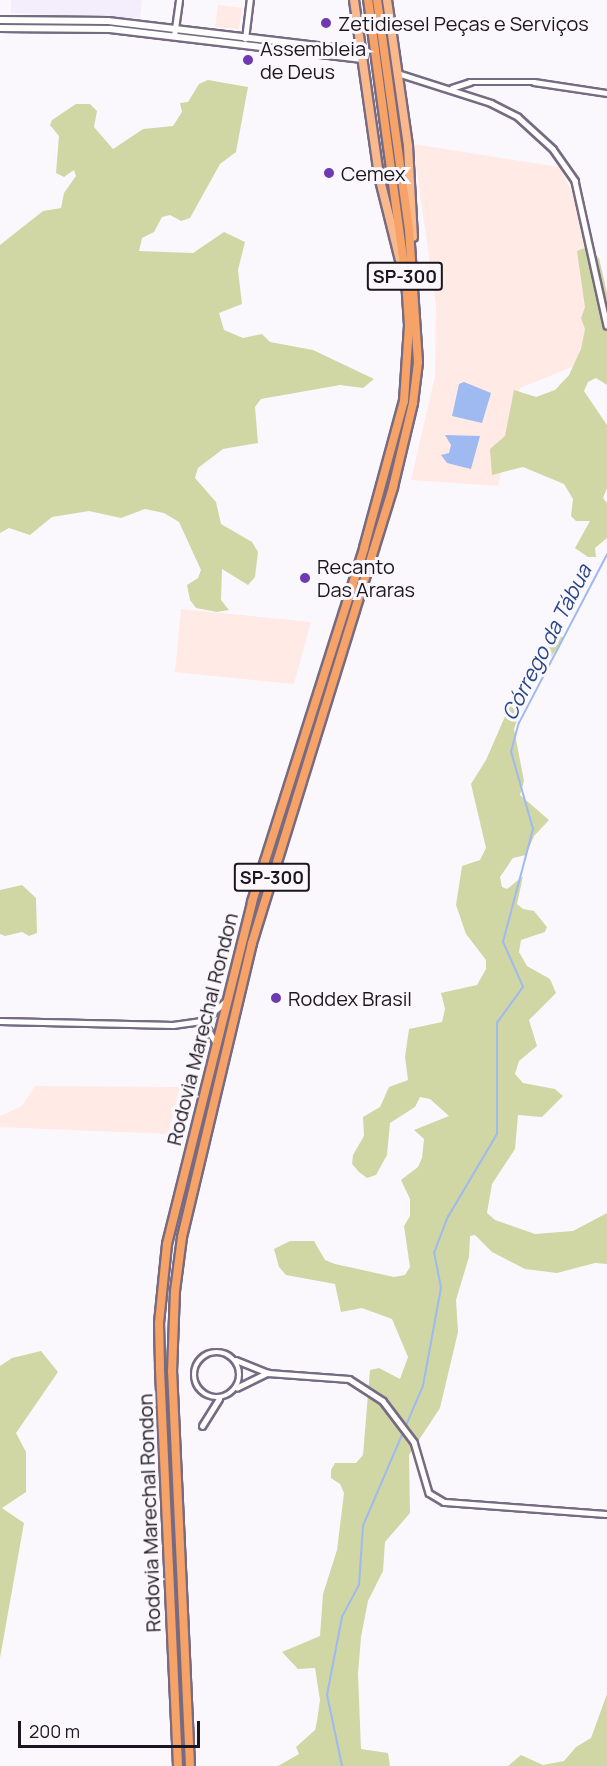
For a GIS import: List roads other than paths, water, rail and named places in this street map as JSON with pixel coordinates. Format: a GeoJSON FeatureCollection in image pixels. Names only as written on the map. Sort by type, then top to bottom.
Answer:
{"type":"FeatureCollection","features":[{"type":"Feature","properties":{"kind":"highway","name":"Rodovia Marechal Rondon"},"geometry":{"type":"LineString","coordinates":[[177,1766],[159,1323],[174,1205],[252,902],[396,443],[409,362],[410,279],[368,0]]}},
{"type":"Feature","properties":{"kind":"highway","name":"Rodovia Marechal Rondon"},"geometry":{"type":"LineString","coordinates":[[190,1766],[172,1372],[179,1256],[252,943],[404,446],[418,362],[377,0]]}},
{"type":"Feature","properties":{"kind":"main road"},"geometry":{"type":"LineString","coordinates":[[354,0],[379,176],[410,279]]}},
{"type":"Feature","properties":{"kind":"main road"},"geometry":{"type":"LineString","coordinates":[[387,0],[412,187],[410,279]]}},
{"type":"Feature","properties":{"kind":"street"},"geometry":{"type":"LineString","coordinates":[[174,36],[179,0]]}},
{"type":"Feature","properties":{"kind":"street"},"geometry":{"type":"LineString","coordinates":[[244,45],[250,0]]}},
{"type":"Feature","properties":{"kind":"street"},"geometry":{"type":"LineString","coordinates":[[0,20],[108,21],[245,37],[361,55]]}},
{"type":"Feature","properties":{"kind":"street"},"geometry":{"type":"LineString","coordinates":[[0,28],[110,29],[244,45],[361,55]]}},
{"type":"Feature","properties":{"kind":"street"},"geometry":{"type":"LineString","coordinates":[[397,73],[452,88],[518,117],[553,149],[570,172],[585,220],[607,325]]}},
{"type":"Feature","properties":{"kind":"street"},"geometry":{"type":"LineString","coordinates":[[452,88],[470,82],[534,82],[607,93]]}},
{"type":"Feature","properties":{"kind":"street"},"geometry":{"type":"LineString","coordinates":[[0,1021],[173,1025],[203,1021],[226,1001]]}},
{"type":"Feature","properties":{"kind":"street"},"geometry":{"type":"LineString","coordinates":[[203,1021],[216,1043]]}},
{"type":"Feature","properties":{"kind":"street"},"geometry":{"type":"LineString","coordinates":[[219,1399],[199,1390],[195,1367],[213,1352],[268,1373],[349,1378],[383,1401],[408,1434],[429,1493],[444,1502],[607,1514]]}},
{"type":"Feature","properties":{"kind":"street"},"geometry":{"type":"LineString","coordinates":[[235,1359],[240,1374],[237,1388]]}},
{"type":"Feature","properties":{"kind":"street"},"geometry":{"type":"LineString","coordinates":[[202,1426],[219,1399],[268,1373]]}},
{"type":"Feature","properties":{"kind":"water"},"geometry":{"type":"Polygon","coordinates":[[[464,382],[491,393],[482,423],[452,416],[459,384],[464,382]]]}},
{"type":"Feature","properties":{"kind":"water"},"geometry":{"type":"Polygon","coordinates":[[[445,435],[480,436],[471,469],[447,463],[441,455],[449,453],[451,445],[445,435]]]}},
{"type":"Feature","properties":{"kind":"waterway","name":"Córrego da Tábua"},"geometry":{"type":"LineString","coordinates":[[342,1766],[327,1695],[342,1617],[359,1585],[363,1526],[423,1386],[441,1288],[434,1253],[448,1217],[497,1134],[497,1023],[523,987],[503,942],[533,829],[511,752],[519,723],[607,555]]}},
{"type":"Feature","properties":{"kind":"place","name":"Zetidiesel Peças e Serviços"},"geometry":{"type":"Point","coordinates":[326,23]}},
{"type":"Feature","properties":{"kind":"place","name":"Assembleia de Deus"},"geometry":{"type":"Point","coordinates":[248,60]}},
{"type":"Feature","properties":{"kind":"place","name":"Cemex"},"geometry":{"type":"Point","coordinates":[329,173]}},
{"type":"Feature","properties":{"kind":"place","name":"Recanto Das Araras"},"geometry":{"type":"Point","coordinates":[305,578]}},
{"type":"Feature","properties":{"kind":"place","name":"Roddex Brasil"},"geometry":{"type":"Point","coordinates":[276,998]}}]}
